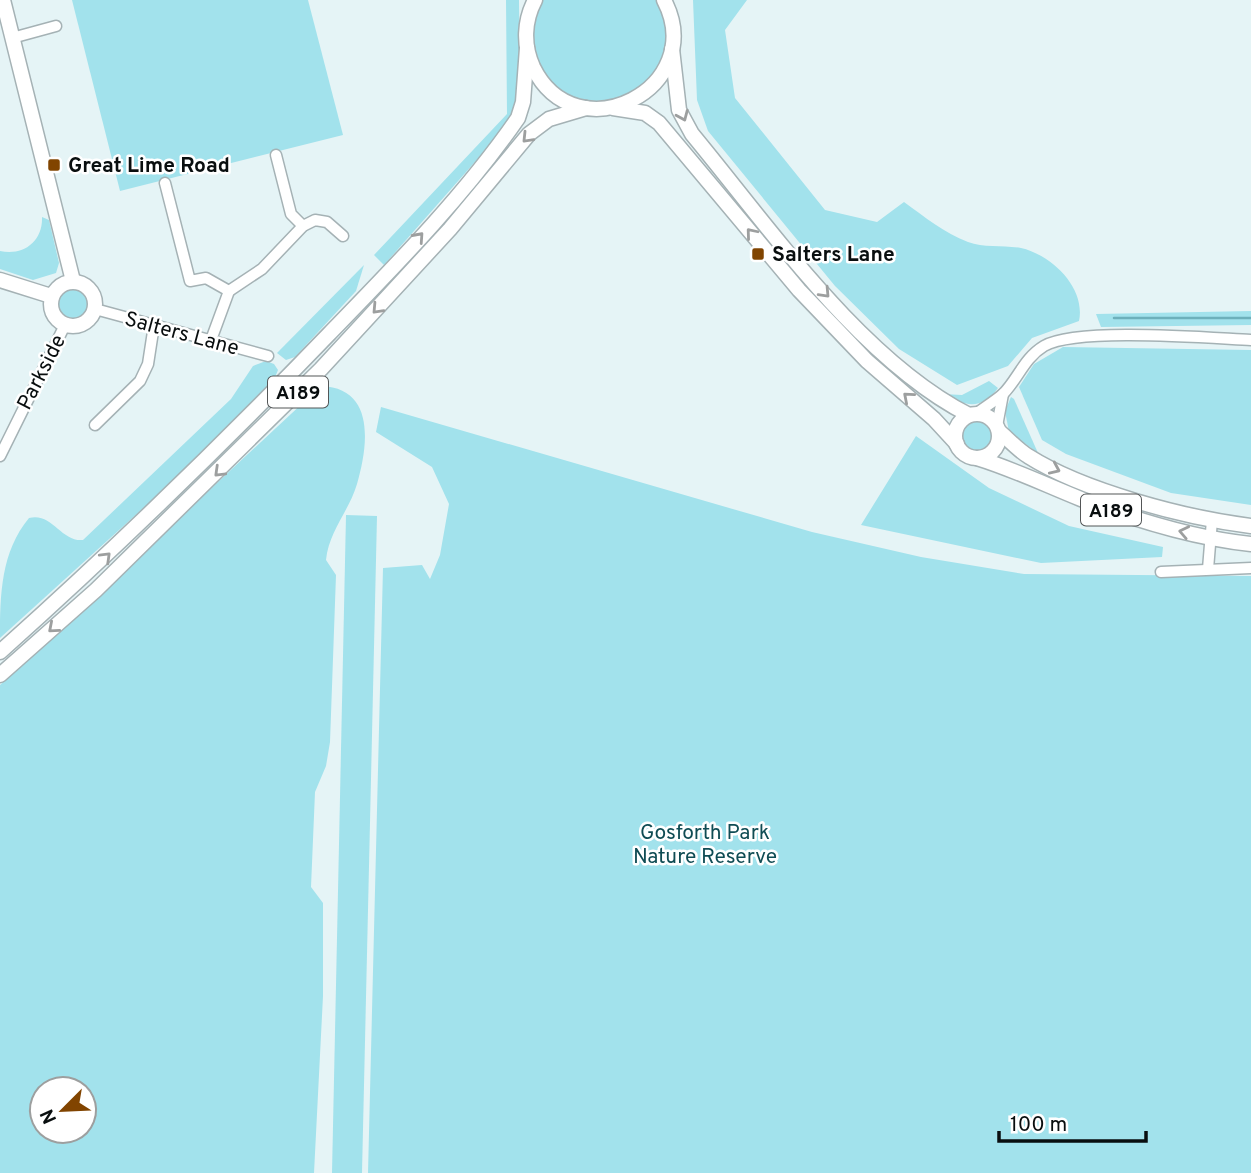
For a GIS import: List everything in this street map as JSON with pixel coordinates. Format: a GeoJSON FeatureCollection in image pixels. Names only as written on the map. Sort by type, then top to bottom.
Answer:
{"type":"FeatureCollection","features":[{"type":"Feature","properties":{"kind":"main road"},"geometry":{"type":"LineString","coordinates":[[3,0],[73,281]]}},
{"type":"Feature","properties":{"kind":"main road"},"geometry":{"type":"LineString","coordinates":[[524,0],[526,30]]}},
{"type":"Feature","properties":{"kind":"main road","name":"A189"},"geometry":{"type":"LineString","coordinates":[[0,652],[100,563],[218,448],[431,224],[518,118],[523,102],[526,30],[535,0]]}},
{"type":"Feature","properties":{"kind":"main road","name":"A189"},"geometry":{"type":"LineString","coordinates":[[664,0],[672,24],[679,110],[692,134],[820,288],[879,349],[938,399],[973,414],[988,416],[1027,456],[1059,471],[1154,506],[1251,526]]}},
{"type":"Feature","properties":{"kind":"main road"},"geometry":{"type":"LineString","coordinates":[[672,24],[674,0]]}},
{"type":"Feature","properties":{"kind":"main road","name":"A189"},"geometry":{"type":"LineString","coordinates":[[527,48],[543,83],[562,99],[586,108]]}},
{"type":"Feature","properties":{"kind":"main road","name":"A189"},"geometry":{"type":"LineString","coordinates":[[612,108],[647,92],[663,73],[672,49]]}},
{"type":"Feature","properties":{"kind":"main road","name":"A189"},"geometry":{"type":"LineString","coordinates":[[0,675],[96,590],[321,369],[450,229],[529,134],[549,120],[586,108],[612,108],[645,113],[659,123],[799,290],[867,360],[934,419],[962,452],[1017,470],[1119,513],[1211,537],[1251,544]]}},
{"type":"Feature","properties":{"kind":"main road"},"geometry":{"type":"LineString","coordinates":[[0,280],[51,296]]}},
{"type":"Feature","properties":{"kind":"main road"},"geometry":{"type":"LineString","coordinates":[[73,281],[89,289],[95,309],[84,324],[65,325],[52,314],[51,296],[61,284],[73,281]]}},
{"type":"Feature","properties":{"kind":"main road"},"geometry":{"type":"LineString","coordinates":[[957,444],[956,428],[973,414]]}},
{"type":"Feature","properties":{"kind":"main road"},"geometry":{"type":"LineString","coordinates":[[976,458],[995,449],[998,428]]}},
{"type":"Feature","properties":{"kind":"street"},"geometry":{"type":"LineString","coordinates":[[12,38],[56,26]]}},
{"type":"Feature","properties":{"kind":"street"},"geometry":{"type":"LineString","coordinates":[[276,155],[291,214],[303,226]]}},
{"type":"Feature","properties":{"kind":"street"},"geometry":{"type":"LineString","coordinates":[[165,183],[190,281],[206,278],[229,291]]}},
{"type":"Feature","properties":{"kind":"street"},"geometry":{"type":"LineString","coordinates":[[211,340],[229,291],[261,269],[303,226],[315,220],[327,222],[343,236]]}},
{"type":"Feature","properties":{"kind":"street","name":"Salters Lane"},"geometry":{"type":"LineString","coordinates":[[95,309],[268,356]]}},
{"type":"Feature","properties":{"kind":"street","name":"Parkside"},"geometry":{"type":"LineString","coordinates":[[0,456],[65,325]]}},
{"type":"Feature","properties":{"kind":"street"},"geometry":{"type":"LineString","coordinates":[[95,425],[140,381],[148,364],[154,325]]}},
{"type":"Feature","properties":{"kind":"street"},"geometry":{"type":"LineString","coordinates":[[973,414],[1003,394],[1023,365],[1044,346],[1063,339],[1091,336],[1251,340]]}},
{"type":"Feature","properties":{"kind":"street"},"geometry":{"type":"LineString","coordinates":[[998,428],[1003,394]]}},
{"type":"Feature","properties":{"kind":"street"},"geometry":{"type":"LineString","coordinates":[[1208,569],[1212,520]]}},
{"type":"Feature","properties":{"kind":"street"},"geometry":{"type":"LineString","coordinates":[[1161,572],[1251,568]]}},
{"type":"Feature","properties":{"kind":"green space"},"geometry":{"type":"Polygon","coordinates":[[[72,0],[308,0],[343,135],[120,191],[72,0]]]}},
{"type":"Feature","properties":{"kind":"green space"},"geometry":{"type":"Polygon","coordinates":[[[506,0],[519,0],[520,90],[512,120],[384,265],[374,255],[507,114],[506,0]]]}},
{"type":"Feature","properties":{"kind":"green space"},"geometry":{"type":"Polygon","coordinates":[[[543,0],[656,0],[666,33],[661,61],[645,82],[622,96],[596,101],[571,96],[549,80],[535,51],[534,25],[543,0]]]}},
{"type":"Feature","properties":{"kind":"green space"},"geometry":{"type":"Polygon","coordinates":[[[693,0],[747,0],[725,30],[735,98],[825,210],[877,222],[904,202],[943,229],[968,242],[1021,248],[1033,252],[1055,265],[1072,285],[1080,309],[1079,321],[1032,338],[1008,366],[957,385],[899,349],[835,286],[708,131],[697,100],[693,0]]]}},
{"type":"Feature","properties":{"kind":"green space"},"geometry":{"type":"Polygon","coordinates":[[[42,217],[49,220],[59,263],[56,273],[33,280],[0,269],[0,251],[16,251],[30,245],[39,234],[42,217]]]}},
{"type":"Feature","properties":{"kind":"green space"},"geometry":{"type":"Polygon","coordinates":[[[364,265],[356,291],[295,357],[286,360],[277,353],[364,265]]]}},
{"type":"Feature","properties":{"kind":"green space"},"geometry":{"type":"Polygon","coordinates":[[[73,287],[85,291],[89,303],[85,315],[73,319],[61,315],[57,303],[61,291],[73,287]]]}},
{"type":"Feature","properties":{"kind":"green space"},"geometry":{"type":"Polygon","coordinates":[[[1251,311],[1251,325],[1101,327],[1096,314],[1251,311]]]}},
{"type":"Feature","properties":{"kind":"green space"},"geometry":{"type":"Polygon","coordinates":[[[1063,347],[1251,350],[1251,505],[1171,493],[1066,454],[1042,440],[1019,387],[1034,364],[1063,347]]]}},
{"type":"Feature","properties":{"kind":"green space"},"geometry":{"type":"Polygon","coordinates":[[[266,361],[274,364],[278,370],[273,382],[161,492],[0,638],[4,574],[13,545],[29,518],[44,519],[69,537],[83,540],[231,399],[253,366],[266,361]]]}},
{"type":"Feature","properties":{"kind":"green space"},"geometry":{"type":"Polygon","coordinates":[[[989,381],[998,388],[979,403],[958,401],[943,394],[962,395],[989,381]]]}},
{"type":"Feature","properties":{"kind":"green space"},"geometry":{"type":"Polygon","coordinates":[[[321,386],[339,389],[351,397],[359,408],[364,421],[365,437],[357,484],[335,530],[326,560],[336,575],[330,742],[326,766],[315,792],[311,887],[323,903],[323,996],[314,1173],[0,1173],[0,685],[321,386]]]}},
{"type":"Feature","properties":{"kind":"green space"},"geometry":{"type":"Polygon","coordinates":[[[1011,397],[1038,453],[1009,432],[1005,411],[1011,397]]]}},
{"type":"Feature","properties":{"kind":"green space","name":"Gosforth Park Nature Reserve"},"geometry":{"type":"Polygon","coordinates":[[[381,407],[812,532],[921,557],[1024,574],[1251,576],[1251,1173],[368,1173],[383,568],[422,565],[430,579],[440,555],[449,504],[432,467],[376,432],[381,407]]]}},
{"type":"Feature","properties":{"kind":"green space"},"geometry":{"type":"Polygon","coordinates":[[[978,420],[989,425],[994,436],[989,447],[978,452],[967,447],[962,436],[967,425],[978,420]]]}},
{"type":"Feature","properties":{"kind":"green space"},"geometry":{"type":"Polygon","coordinates":[[[916,436],[989,488],[1069,526],[1163,547],[1162,557],[1041,563],[861,525],[916,436]]]}},
{"type":"Feature","properties":{"kind":"green space"},"geometry":{"type":"Polygon","coordinates":[[[346,515],[377,516],[362,1173],[332,1173],[346,515]]]}},
{"type":"Feature","properties":{"kind":"waterway"},"geometry":{"type":"LineString","coordinates":[[1114,318],[1251,318]]}},
{"type":"Feature","properties":{"kind":"place","name":"Great Lime Road"},"geometry":{"type":"Point","coordinates":[54,165]}},
{"type":"Feature","properties":{"kind":"place","name":"Salters Lane"},"geometry":{"type":"Point","coordinates":[758,254]}}]}
